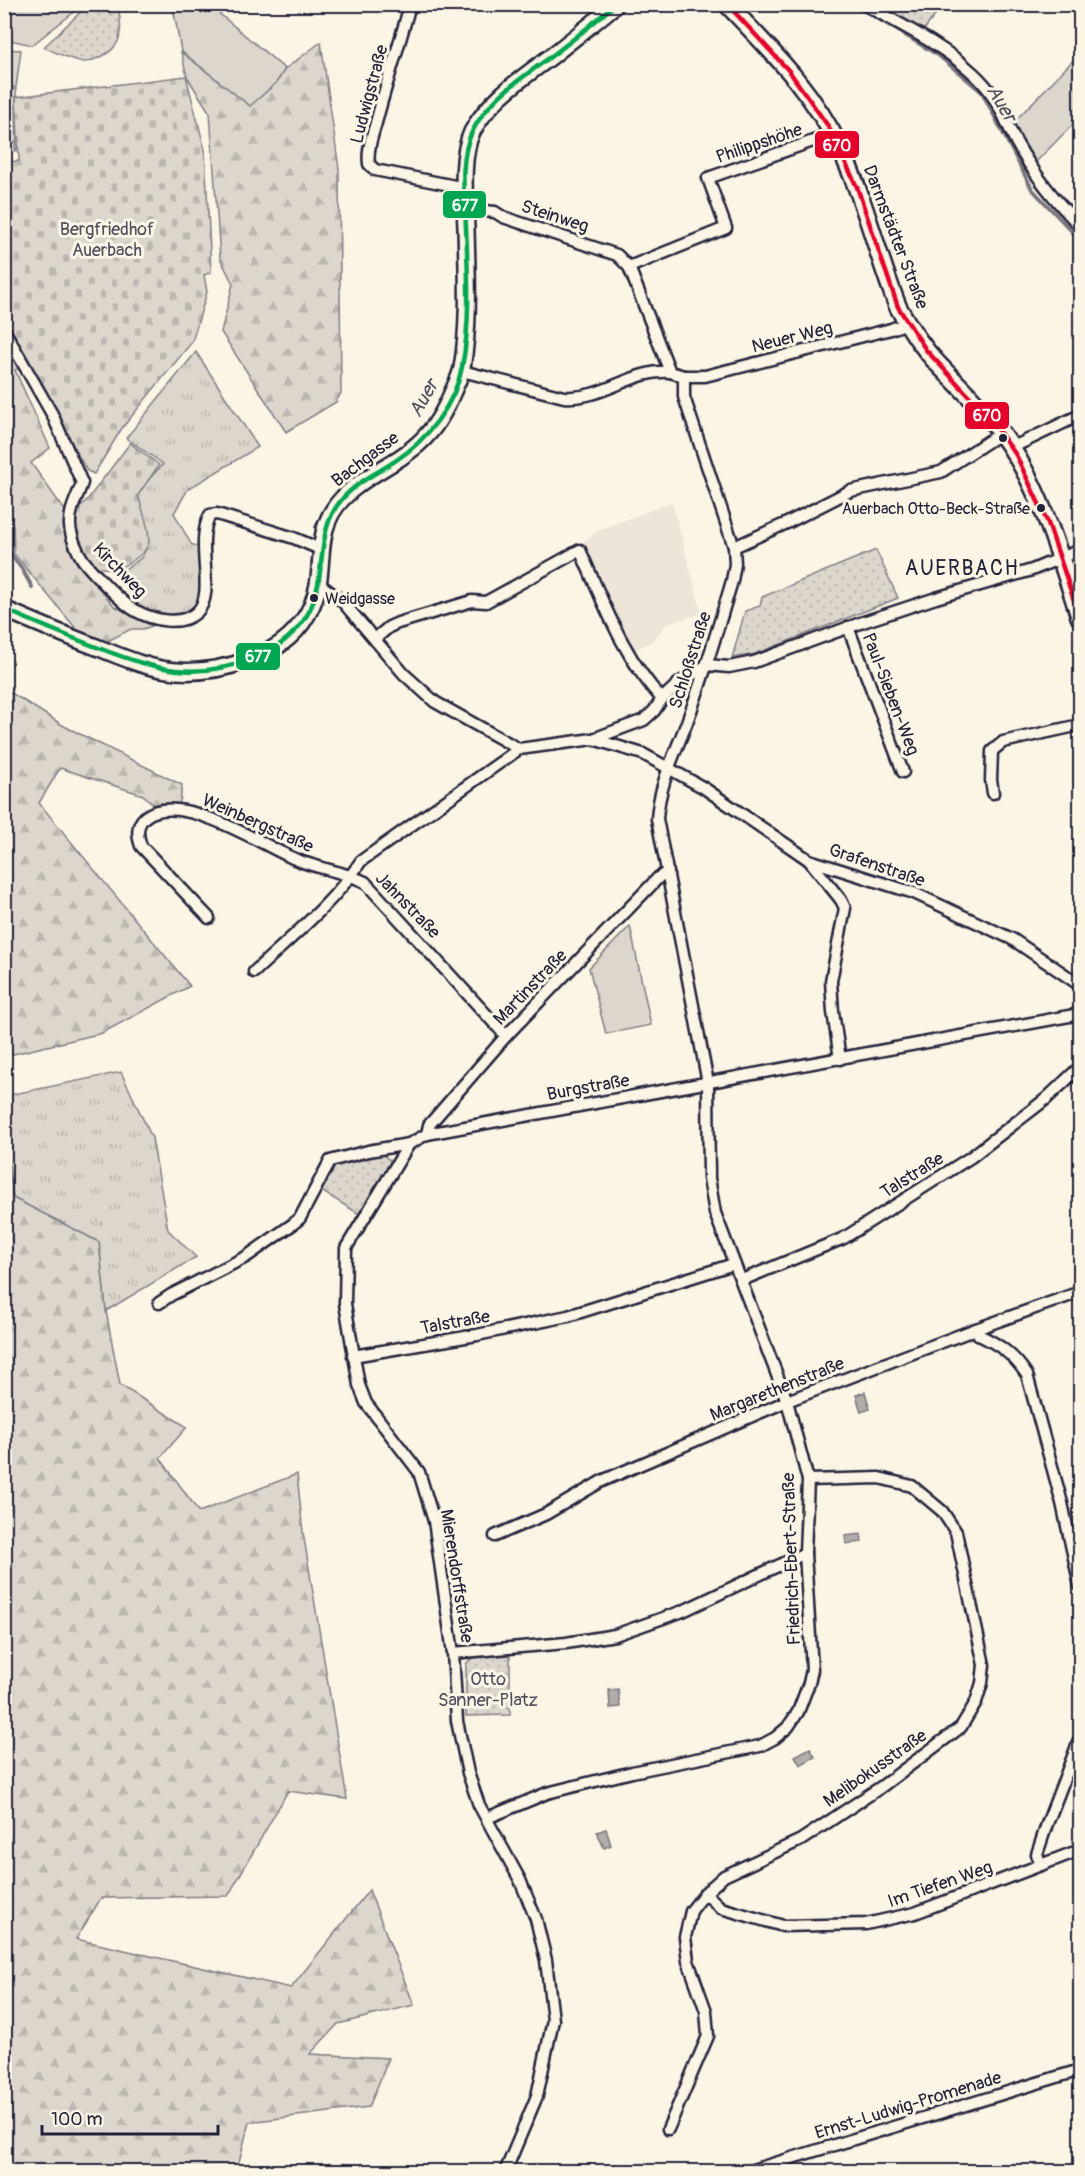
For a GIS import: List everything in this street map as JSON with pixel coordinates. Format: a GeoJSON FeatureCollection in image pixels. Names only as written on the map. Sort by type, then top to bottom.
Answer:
{"type":"FeatureCollection","features":[{"type":"Feature","properties":{"kind":"main road","name":"Bachgasse"},"geometry":{"type":"LineString","coordinates":[[4,609],[154,668],[176,671],[208,670],[235,665],[279,646],[292,635],[304,621],[311,607],[318,583],[320,549],[328,520],[340,500],[360,483],[412,449],[427,434],[444,411],[462,371],[467,319],[466,159],[471,135],[484,113],[510,88],[616,4]]}},
{"type":"Feature","properties":{"kind":"main road","name":"Darmstädter Straße"},"geometry":{"type":"LineString","coordinates":[[727,4],[773,50],[797,79],[831,131],[851,172],[891,290],[907,323],[935,361],[1001,433],[1011,448],[1037,498],[1061,558],[1080,618]]}},
{"type":"Feature","properties":{"kind":"street","name":"Ludwigstraße"},"geometry":{"type":"LineString","coordinates":[[410,4],[403,34],[384,90],[368,158],[369,165],[375,170],[465,188]]}},
{"type":"Feature","properties":{"kind":"street"},"geometry":{"type":"LineString","coordinates":[[863,4],[948,54],[979,79],[993,97],[1016,142],[1041,183],[1080,226]]}},
{"type":"Feature","properties":{"kind":"street","name":"Philippshöhe"},"geometry":{"type":"LineString","coordinates":[[629,267],[726,228],[708,178],[816,140],[831,131]]}},
{"type":"Feature","properties":{"kind":"street","name":"Steinweg"},"geometry":{"type":"LineString","coordinates":[[465,209],[495,212],[503,217],[617,255],[629,267]]}},
{"type":"Feature","properties":{"kind":"street"},"geometry":{"type":"LineString","coordinates":[[629,267],[670,372]]}},
{"type":"Feature","properties":{"kind":"street","name":"Neuer Weg"},"geometry":{"type":"LineString","coordinates":[[684,375],[705,376],[907,323]]}},
{"type":"Feature","properties":{"kind":"street","name":"Kirchweg"},"geometry":{"type":"LineString","coordinates":[[4,330],[52,414],[82,483],[71,509],[70,527],[75,544],[83,560],[134,611],[166,621],[179,621],[188,619],[201,607],[206,588],[203,553],[206,522],[210,515],[217,514],[294,538],[320,549]]}},
{"type":"Feature","properties":{"kind":"street"},"geometry":{"type":"LineString","coordinates":[[462,371],[575,398],[591,395],[640,374],[659,371],[684,375]]}},
{"type":"Feature","properties":{"kind":"street","name":"Schloßstraße"},"geometry":{"type":"LineString","coordinates":[[684,375],[684,397],[734,547],[735,564],[707,665],[687,724],[668,768],[658,803],[657,819],[708,1083]]}},
{"type":"Feature","properties":{"kind":"street"},"geometry":{"type":"LineString","coordinates":[[1011,448],[1080,415]]}},
{"type":"Feature","properties":{"kind":"street"},"geometry":{"type":"LineString","coordinates":[[734,547],[850,491],[941,472],[1001,433]]}},
{"type":"Feature","properties":{"kind":"street"},"geometry":{"type":"LineString","coordinates":[[376,638],[398,623],[471,602],[486,602],[580,550],[627,652],[645,681],[662,699]]}},
{"type":"Feature","properties":{"kind":"street"},"geometry":{"type":"LineString","coordinates":[[352,876],[361,861],[519,749],[593,740],[644,720],[679,683],[707,665],[729,667],[754,662],[848,627],[1032,570],[1080,550]]}},
{"type":"Feature","properties":{"kind":"street"},"geometry":{"type":"LineString","coordinates":[[318,583],[342,601],[376,638],[404,674],[435,702],[519,749]]}},
{"type":"Feature","properties":{"kind":"street","name":"Paul-Sieben-Weg"},"geometry":{"type":"LineString","coordinates":[[848,627],[903,772]]}},
{"type":"Feature","properties":{"kind":"street"},"geometry":{"type":"LineString","coordinates":[[993,793],[992,751],[1003,742],[1080,725]]}},
{"type":"Feature","properties":{"kind":"street"},"geometry":{"type":"LineString","coordinates":[[593,740],[643,754],[668,768]]}},
{"type":"Feature","properties":{"kind":"street","name":"Grafenstraße"},"geometry":{"type":"LineString","coordinates":[[668,768],[704,788],[809,860],[924,898],[1012,939],[1080,985]]}},
{"type":"Feature","properties":{"kind":"street","name":"Weinbergstraße"},"geometry":{"type":"LineString","coordinates":[[209,918],[141,846],[137,832],[138,825],[151,813],[173,809],[194,812],[297,860],[352,876]]}},
{"type":"Feature","properties":{"kind":"street"},"geometry":{"type":"LineString","coordinates":[[809,860],[835,891],[845,908],[831,981],[840,1059]]}},
{"type":"Feature","properties":{"kind":"street","name":"Martinstraße"},"geometry":{"type":"LineString","coordinates":[[427,1134],[429,1125],[506,1036],[659,877],[668,872]]}},
{"type":"Feature","properties":{"kind":"street","name":"Jahnstraße"},"geometry":{"type":"LineString","coordinates":[[254,972],[352,876],[365,882],[375,891],[506,1036]]}},
{"type":"Feature","properties":{"kind":"street","name":"Burgstraße"},"geometry":{"type":"LineString","coordinates":[[159,1303],[246,1257],[293,1224],[300,1218],[330,1161],[409,1144],[427,1134],[1080,1014]]}},
{"type":"Feature","properties":{"kind":"street","name":"Talstraße"},"geometry":{"type":"LineString","coordinates":[[742,1280],[844,1239],[971,1157],[1046,1099],[1080,1067]]}},
{"type":"Feature","properties":{"kind":"street","name":"Friedrich-Ebert-Straße"},"geometry":{"type":"LineString","coordinates":[[487,1818],[547,1793],[632,1773],[749,1750],[775,1738],[788,1727],[798,1712],[810,1683],[812,1670],[805,1553],[808,1480],[787,1401],[715,1213],[709,1178],[708,1083]]}},
{"type":"Feature","properties":{"kind":"street","name":"Mierendorffstraße"},"geometry":{"type":"LineString","coordinates":[[409,1144],[346,1248],[345,1304],[359,1385],[366,1403],[419,1472],[434,1521],[453,1653],[457,1721],[466,1762],[480,1805],[520,1880],[536,1919],[546,1960],[553,2020],[537,2096],[505,2172]]}},
{"type":"Feature","properties":{"kind":"street","name":"Talstraße"},"geometry":{"type":"LineString","coordinates":[[353,1356],[477,1335],[568,1316],[734,1263]]}},
{"type":"Feature","properties":{"kind":"street","name":"Margarethenstraße"},"geometry":{"type":"LineString","coordinates":[[495,1536],[546,1514],[602,1481],[787,1401],[1080,1292]]}},
{"type":"Feature","properties":{"kind":"street"},"geometry":{"type":"LineString","coordinates":[[976,1329],[979,1335],[999,1345],[1017,1360],[1027,1375],[1062,1503],[1080,1586]]}},
{"type":"Feature","properties":{"kind":"street","name":"Melibokusstraße"},"geometry":{"type":"LineString","coordinates":[[668,2129],[708,2036],[706,2011],[688,1961],[685,1937],[691,1911],[705,1893],[724,1876],[801,1840],[881,1787],[961,1727],[976,1702],[982,1683],[984,1665],[956,1532],[942,1511],[912,1486],[879,1478],[808,1480]]}},
{"type":"Feature","properties":{"kind":"street"},"geometry":{"type":"LineString","coordinates":[[453,1653],[615,1635],[683,1611],[805,1553]]}},
{"type":"Feature","properties":{"kind":"street"},"geometry":{"type":"LineString","coordinates":[[1041,1865],[1037,1854],[1080,1738]]}},
{"type":"Feature","properties":{"kind":"street","name":"Im Tiefen Weg"},"geometry":{"type":"LineString","coordinates":[[705,1893],[721,1908],[783,1926],[866,1924],[915,1913],[1080,1850]]}},
{"type":"Feature","properties":{"kind":"street","name":"Ernst-Ludwig-Promenade"},"geometry":{"type":"LineString","coordinates":[[746,2172],[1080,2070]]}},
{"type":"Feature","properties":{"kind":"shaded area"},"geometry":{"type":"Polygon","coordinates":[[[672,502],[702,614],[668,623],[652,641],[631,652],[583,542],[599,530],[672,502]]]}},
{"type":"Feature","properties":{"kind":"shaded area"},"geometry":{"type":"Polygon","coordinates":[[[865,1392],[870,1409],[861,1412],[856,1395],[865,1392]]]}},
{"type":"Feature","properties":{"kind":"shaded area"},"geometry":{"type":"Polygon","coordinates":[[[861,1534],[862,1542],[846,1544],[845,1536],[861,1534]]]}},
{"type":"Feature","properties":{"kind":"shaded area"},"geometry":{"type":"Polygon","coordinates":[[[618,1689],[620,1707],[610,1708],[609,1690],[618,1689]]]}},
{"type":"Feature","properties":{"kind":"shaded area"},"geometry":{"type":"Polygon","coordinates":[[[810,1748],[815,1757],[800,1765],[795,1756],[810,1748]]]}},
{"type":"Feature","properties":{"kind":"shaded area"},"geometry":{"type":"Polygon","coordinates":[[[606,1829],[611,1845],[604,1848],[597,1832],[606,1829]]]}},
{"type":"Feature","properties":{"kind":"green space"},"geometry":{"type":"Polygon","coordinates":[[[89,4],[118,7],[119,38],[112,49],[98,58],[84,62],[44,47],[89,4]]]}},
{"type":"Feature","properties":{"kind":"green space"},"geometry":{"type":"Polygon","coordinates":[[[188,4],[209,5],[285,69],[276,83],[250,106],[181,51],[173,7],[188,4]]]}},
{"type":"Feature","properties":{"kind":"green space"},"geometry":{"type":"Polygon","coordinates":[[[4,5],[83,5],[32,45],[5,39],[4,5]]]}},
{"type":"Feature","properties":{"kind":"green space"},"geometry":{"type":"Polygon","coordinates":[[[869,5],[943,5],[923,31],[869,5]]]}},
{"type":"Feature","properties":{"kind":"green space"},"geometry":{"type":"Polygon","coordinates":[[[321,42],[339,169],[341,393],[336,402],[286,432],[221,332],[233,284],[220,258],[210,113],[187,77],[181,52],[250,105],[276,83],[285,69],[321,42]]]}},
{"type":"Feature","properties":{"kind":"green space"},"geometry":{"type":"Polygon","coordinates":[[[5,49],[21,50],[16,87],[5,88],[5,49]]]}},
{"type":"Feature","properties":{"kind":"green space"},"geometry":{"type":"Polygon","coordinates":[[[1080,53],[1080,117],[1033,165],[1012,124],[1080,53]]]}},
{"type":"Feature","properties":{"kind":"green space","name":"Bergfriedhof Auerbach"},"geometry":{"type":"Polygon","coordinates":[[[186,76],[205,150],[211,272],[204,275],[207,292],[192,342],[122,428],[94,474],[87,471],[5,319],[5,162],[19,161],[16,97],[186,76]]]}},
{"type":"Feature","properties":{"kind":"green space"},"geometry":{"type":"Polygon","coordinates":[[[16,89],[17,150],[15,151],[15,142],[5,143],[4,90],[16,89]]]}},
{"type":"Feature","properties":{"kind":"green space"},"geometry":{"type":"Polygon","coordinates":[[[4,341],[19,368],[15,370],[50,448],[31,463],[66,512],[74,551],[84,571],[114,606],[152,626],[131,629],[106,642],[83,637],[14,554],[13,525],[4,515],[4,341]]]}},
{"type":"Feature","properties":{"kind":"green space"},"geometry":{"type":"Polygon","coordinates":[[[196,352],[258,447],[188,489],[174,513],[191,544],[198,547],[201,596],[192,611],[176,618],[140,609],[125,569],[141,558],[146,549],[138,491],[163,464],[126,438],[196,352]]]}},
{"type":"Feature","properties":{"kind":"green space"},"geometry":{"type":"Polygon","coordinates":[[[130,443],[159,465],[138,495],[148,531],[148,544],[142,553],[124,565],[112,568],[99,567],[88,561],[78,545],[75,512],[88,499],[130,443]]]}},
{"type":"Feature","properties":{"kind":"green space"},"geometry":{"type":"Polygon","coordinates":[[[876,550],[898,598],[755,654],[732,658],[745,611],[760,606],[762,597],[876,550]]]}},
{"type":"Feature","properties":{"kind":"green space"},"geometry":{"type":"Polygon","coordinates":[[[5,689],[64,726],[182,785],[180,803],[154,805],[143,795],[60,768],[39,803],[190,986],[102,1033],[5,1056],[5,689]]]}},
{"type":"Feature","properties":{"kind":"green space"},"geometry":{"type":"Polygon","coordinates":[[[630,926],[651,1025],[606,1034],[589,968],[630,926]]]}},
{"type":"Feature","properties":{"kind":"green space"},"geometry":{"type":"Polygon","coordinates":[[[121,1072],[152,1138],[168,1230],[196,1257],[106,1311],[99,1242],[13,1198],[4,1096],[121,1072]]]}},
{"type":"Feature","properties":{"kind":"green space"},"geometry":{"type":"Polygon","coordinates":[[[5,1125],[13,1198],[99,1242],[106,1311],[120,1385],[187,1427],[160,1458],[199,1512],[297,1474],[303,1532],[347,1799],[288,1791],[228,1896],[101,1898],[76,1939],[291,1988],[369,1890],[414,2005],[338,2024],[310,2054],[389,2058],[369,2107],[249,2122],[237,2171],[5,2171],[5,1125]]]}},
{"type":"Feature","properties":{"kind":"green space"},"geometry":{"type":"Polygon","coordinates":[[[383,1155],[393,1163],[361,1215],[321,1191],[335,1166],[383,1155]]]}},
{"type":"Feature","properties":{"kind":"green space","name":"Otto Sanner-Platz"},"geometry":{"type":"Polygon","coordinates":[[[510,1655],[510,1715],[466,1716],[466,1664],[472,1658],[510,1655]]]}},
{"type":"Feature","properties":{"kind":"waterway","name":"Auer"},"geometry":{"type":"LineString","coordinates":[[867,12],[938,55],[982,92],[1032,189],[1080,240]]}},
{"type":"Feature","properties":{"kind":"waterway","name":"Auer"},"geometry":{"type":"LineString","coordinates":[[316,527],[336,495],[364,472]]}},
{"type":"Feature","properties":{"kind":"waterway"},"geometry":{"type":"LineString","coordinates":[[4,546],[22,569],[32,587]]}},
{"type":"Feature","properties":{"kind":"transit line","name":"677"},"geometry":{"type":"LineString","coordinates":[[4,609],[119,656],[176,670],[195,671],[234,665],[273,649],[289,637],[308,614],[312,605],[328,523],[334,510],[354,487],[395,461],[418,443],[437,421],[453,395],[462,367],[468,315],[464,167],[472,132],[497,98],[577,37],[615,4]]}},
{"type":"Feature","properties":{"kind":"transit line","name":"670"},"geometry":{"type":"LineString","coordinates":[[727,4],[789,71],[828,126],[857,187],[898,307],[926,350],[987,415],[1016,455],[1048,523],[1080,618]]}},
{"type":"Feature","properties":{"kind":"place","name":"Auerbach Otto-Beck-Straße"},"geometry":{"type":"Point","coordinates":[1041,508]}},
{"type":"Feature","properties":{"kind":"place","name":"Weidgasse"},"geometry":{"type":"Point","coordinates":[314,598]}},
{"type":"Feature","properties":{"kind":"district","name":"AUERBACH"},"geometry":{"type":"Point","coordinates":[962,568]}}]}
